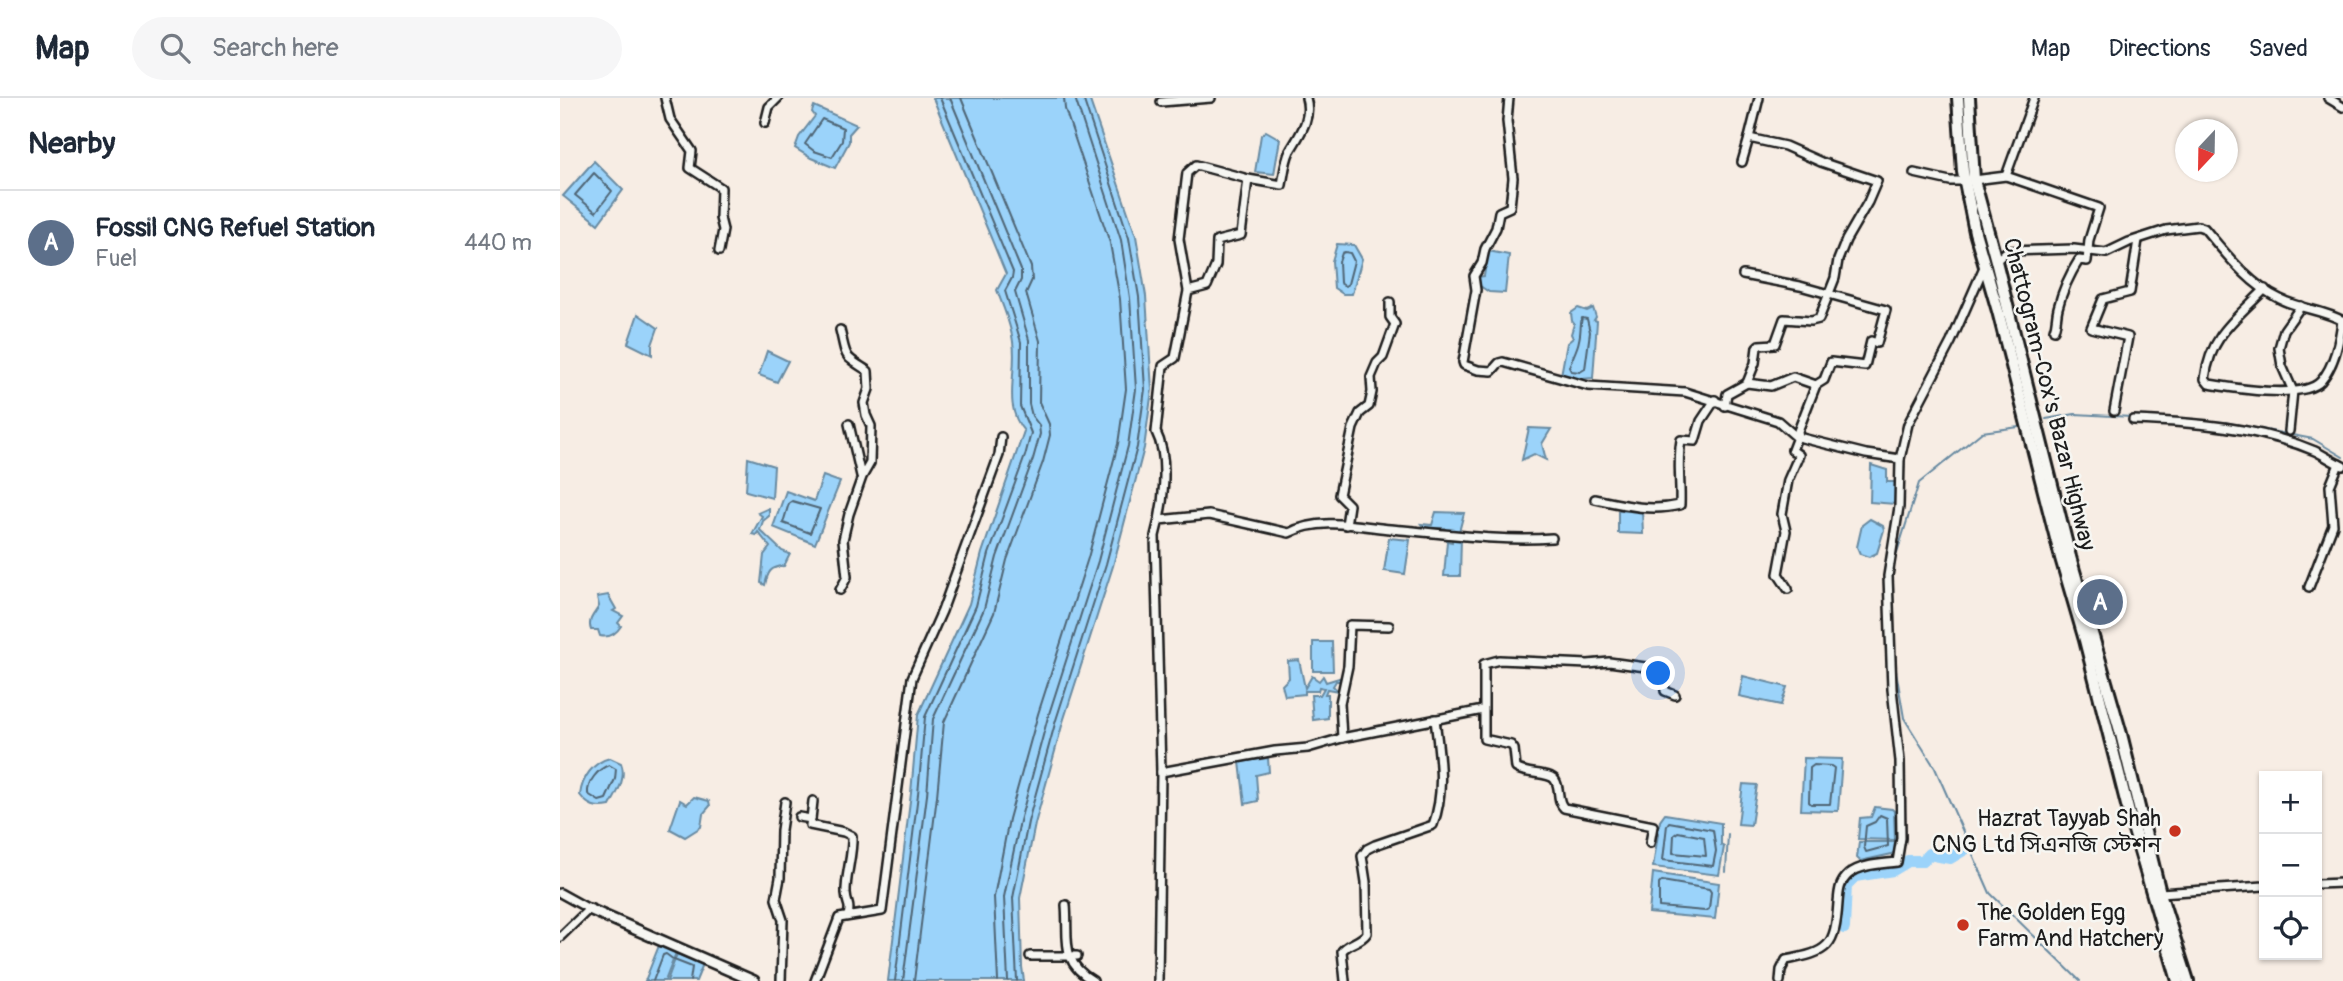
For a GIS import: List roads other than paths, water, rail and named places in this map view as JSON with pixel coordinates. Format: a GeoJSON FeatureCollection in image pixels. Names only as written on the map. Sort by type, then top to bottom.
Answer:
{"type":"FeatureCollection","features":[{"type":"Feature","properties":{"kind":"highway","name":"Chattogram-Cox's Bazar Highway"},"geometry":{"type":"LineString","coordinates":[[1958,98],[1984,265],[2130,817],[2178,981]]}},
{"type":"Feature","properties":{"kind":"highway","name":"Chattogram-Cox's Bazar Highway"},"geometry":{"type":"LineString","coordinates":[[1969,98],[1969,180],[1996,261],[2070,557],[2121,734],[2160,892],[2188,981]]}},
{"type":"Feature","properties":{"kind":"main road"},"geometry":{"type":"LineString","coordinates":[[589,909],[754,981]]}},
{"type":"Feature","properties":{"kind":"street"},"geometry":{"type":"LineString","coordinates":[[665,98],[670,119],[692,151],[690,168],[721,188],[720,218],[723,230],[719,251]]}},
{"type":"Feature","properties":{"kind":"street"},"geometry":{"type":"LineString","coordinates":[[765,123],[769,107],[778,98]]}},
{"type":"Feature","properties":{"kind":"street"},"geometry":{"type":"LineString","coordinates":[[1161,102],[1211,98]]}},
{"type":"Feature","properties":{"kind":"street"},"geometry":{"type":"LineString","coordinates":[[1158,981],[1161,772],[1155,536],[1162,505],[1163,456],[1161,440],[1156,432],[1163,366],[1175,358],[1188,291],[1180,239],[1187,173],[1196,165],[1282,185],[1289,153],[1302,133],[1309,108],[1306,98]]}},
{"type":"Feature","properties":{"kind":"street"},"geometry":{"type":"LineString","coordinates":[[1509,98],[1507,121],[1513,178],[1510,207],[1499,212],[1496,228],[1474,276],[1476,290],[1469,319],[1464,365],[1492,372],[1503,362],[1588,386],[1685,392],[1778,421],[1798,437],[1836,448],[1900,459]]}},
{"type":"Feature","properties":{"kind":"street"},"geometry":{"type":"LineString","coordinates":[[1742,162],[1759,98]]}},
{"type":"Feature","properties":{"kind":"street"},"geometry":{"type":"LineString","coordinates":[[2006,176],[2034,98]]}},
{"type":"Feature","properties":{"kind":"street"},"geometry":{"type":"LineString","coordinates":[[2328,98],[2343,107]]}},
{"type":"Feature","properties":{"kind":"street"},"geometry":{"type":"LineString","coordinates":[[1725,406],[1727,394],[1746,383],[1759,345],[1774,344],[1784,318],[1811,321],[1819,319],[1846,240],[1877,181],[1821,162],[1785,146],[1749,138]]}},
{"type":"Feature","properties":{"kind":"street"},"geometry":{"type":"LineString","coordinates":[[1914,173],[1950,181],[2006,176],[2099,208],[2087,261],[2079,260],[2073,269],[2058,308],[2054,330]]}},
{"type":"Feature","properties":{"kind":"street"},"geometry":{"type":"LineString","coordinates":[[1188,291],[1207,286],[1216,265],[1217,240],[1241,236],[1248,178]]}},
{"type":"Feature","properties":{"kind":"street"},"geometry":{"type":"LineString","coordinates":[[1996,261],[2007,251],[2041,248],[2106,253],[2166,230],[2198,226],[2204,228],[2246,275],[2280,299],[2343,320],[2340,340],[2322,380],[2315,386],[2293,391],[2233,388],[2209,384],[2205,379],[2219,336],[2265,289]]}},
{"type":"Feature","properties":{"kind":"street"},"geometry":{"type":"LineString","coordinates":[[2114,411],[2127,337],[2091,328],[2103,299],[2130,292],[2138,240]]}},
{"type":"Feature","properties":{"kind":"street"},"geometry":{"type":"LineString","coordinates":[[1780,981],[1786,960],[1822,950],[1833,940],[1837,923],[1838,888],[1851,872],[1868,866],[1898,862],[1901,838],[1900,761],[1892,689],[1888,576],[1899,507],[1900,459],[1908,424],[1951,342],[1984,265]]}},
{"type":"Feature","properties":{"kind":"street"},"geometry":{"type":"LineString","coordinates":[[1743,275],[1793,284],[1886,310],[1877,343],[1871,341],[1869,346],[1865,366],[1831,362],[1824,380],[1816,385],[1798,431],[1792,450],[1799,455],[1788,480],[1782,514],[1786,531],[1778,574],[1788,589]]}},
{"type":"Feature","properties":{"kind":"street"},"geometry":{"type":"LineString","coordinates":[[1346,525],[1349,505],[1339,495],[1353,428],[1360,413],[1369,406],[1371,377],[1383,357],[1395,324],[1390,317],[1390,302]]}},
{"type":"Feature","properties":{"kind":"street"},"geometry":{"type":"LineString","coordinates":[[2289,431],[2293,391],[2282,366],[2279,348],[2284,330],[2301,306]]}},
{"type":"Feature","properties":{"kind":"street"},"geometry":{"type":"LineString","coordinates":[[840,330],[844,354],[868,371],[869,389],[864,402],[871,426],[872,442],[870,463],[849,514],[843,540],[847,577],[840,590]]}},
{"type":"Feature","properties":{"kind":"street"},"geometry":{"type":"LineString","coordinates":[[1746,383],[1771,386],[1793,377],[1816,385]]}},
{"type":"Feature","properties":{"kind":"street"},"geometry":{"type":"LineString","coordinates":[[1595,499],[1662,509],[1680,505],[1681,468],[1678,456],[1681,440],[1695,441],[1701,421],[1714,400]]}},
{"type":"Feature","properties":{"kind":"street"},"geometry":{"type":"LineString","coordinates":[[2133,420],[2251,432],[2309,449],[2341,465],[2329,486],[2333,525],[2309,587]]}},
{"type":"Feature","properties":{"kind":"street"},"geometry":{"type":"LineString","coordinates":[[849,424],[862,477]]}},
{"type":"Feature","properties":{"kind":"street"},"geometry":{"type":"LineString","coordinates":[[815,981],[839,918],[882,911],[912,678],[942,611],[999,455],[1002,436]]}},
{"type":"Feature","properties":{"kind":"street"},"geometry":{"type":"LineString","coordinates":[[1160,520],[1209,514],[1289,533],[1302,526],[1346,525],[1484,537],[1552,538]]}},
{"type":"Feature","properties":{"kind":"street"},"geometry":{"type":"LineString","coordinates":[[1342,738],[1340,703],[1348,666],[1350,625],[1390,626]]}},
{"type":"Feature","properties":{"kind":"street"},"geometry":{"type":"LineString","coordinates":[[1650,843],[1653,826],[1564,808],[1559,803],[1556,782],[1551,776],[1521,772],[1516,768],[1511,745],[1484,739],[1484,664],[1499,660],[1588,664],[1609,662],[1653,668],[1663,671],[1665,691],[1675,695]]}},
{"type":"Feature","properties":{"kind":"street"},"geometry":{"type":"LineString","coordinates":[[1161,772],[1275,751],[1308,748],[1342,738],[1483,710]]}},
{"type":"Feature","properties":{"kind":"street"},"geometry":{"type":"LineString","coordinates":[[1345,981],[1342,951],[1345,946],[1364,938],[1367,933],[1366,882],[1362,856],[1367,849],[1375,845],[1433,825],[1438,810],[1441,775],[1435,719]]}},
{"type":"Feature","properties":{"kind":"street"},"geometry":{"type":"LineString","coordinates":[[781,981],[783,920],[776,899],[780,878],[780,830],[785,802]]}},
{"type":"Feature","properties":{"kind":"street"},"geometry":{"type":"LineString","coordinates":[[813,802],[810,825],[852,836],[846,893],[851,906],[848,916]]}},
{"type":"Feature","properties":{"kind":"street"},"geometry":{"type":"LineString","coordinates":[[799,817],[811,819]]}},
{"type":"Feature","properties":{"kind":"street"},"geometry":{"type":"LineString","coordinates":[[2322,884],[2343,883]]}},
{"type":"Feature","properties":{"kind":"street"},"geometry":{"type":"LineString","coordinates":[[2160,892],[2259,886]]}},
{"type":"Feature","properties":{"kind":"street"},"geometry":{"type":"LineString","coordinates":[[560,893],[589,909],[560,937]]}},
{"type":"Feature","properties":{"kind":"street"},"geometry":{"type":"LineString","coordinates":[[1066,905],[1073,966],[1093,981]]}},
{"type":"Feature","properties":{"kind":"street"},"geometry":{"type":"LineString","coordinates":[[1030,956],[1073,956]]}},
{"type":"Feature","properties":{"kind":"water"},"geometry":{"type":"Polygon","coordinates":[[[933,98],[1089,98],[1136,236],[1146,296],[1152,390],[1144,448],[1113,566],[1063,722],[1035,824],[1020,898],[1024,981],[888,981],[918,715],[969,604],[982,553],[1024,431],[1014,411],[1013,342],[997,290],[1006,274],[933,98]]]}},
{"type":"Feature","properties":{"kind":"water"},"geometry":{"type":"Polygon","coordinates":[[[814,106],[857,125],[849,134],[849,142],[835,168],[795,148],[799,137],[815,116],[812,112],[814,106]]]}},
{"type":"Feature","properties":{"kind":"water"},"geometry":{"type":"Polygon","coordinates":[[[1266,131],[1280,139],[1274,174],[1255,172],[1261,135],[1266,131]]]}},
{"type":"Feature","properties":{"kind":"water"},"geometry":{"type":"Polygon","coordinates":[[[594,161],[623,190],[598,224],[563,196],[594,161]]]}},
{"type":"Feature","properties":{"kind":"water"},"geometry":{"type":"Polygon","coordinates":[[[1337,244],[1354,245],[1362,259],[1352,294],[1343,294],[1334,288],[1332,261],[1337,244]]]}},
{"type":"Feature","properties":{"kind":"water"},"geometry":{"type":"Polygon","coordinates":[[[1488,251],[1509,255],[1505,293],[1489,292],[1477,284],[1477,277],[1484,276],[1488,251]]]}},
{"type":"Feature","properties":{"kind":"water"},"geometry":{"type":"Polygon","coordinates":[[[1578,308],[1587,311],[1593,308],[1596,317],[1594,320],[1597,321],[1593,378],[1581,379],[1561,375],[1567,343],[1573,338],[1571,334],[1574,324],[1571,313],[1578,308]]]}},
{"type":"Feature","properties":{"kind":"water"},"geometry":{"type":"Polygon","coordinates":[[[638,314],[658,328],[652,345],[652,355],[628,343],[638,314]]]}},
{"type":"Feature","properties":{"kind":"water"},"geometry":{"type":"Polygon","coordinates":[[[767,351],[788,361],[777,382],[759,375],[767,351]]]}},
{"type":"Feature","properties":{"kind":"water"},"geometry":{"type":"Polygon","coordinates":[[[1529,428],[1551,429],[1542,444],[1546,460],[1534,454],[1522,460],[1529,428]]]}},
{"type":"Feature","properties":{"kind":"water"},"geometry":{"type":"Polygon","coordinates":[[[748,458],[774,466],[772,498],[746,491],[748,458]]]}},
{"type":"Feature","properties":{"kind":"water"},"geometry":{"type":"Polygon","coordinates":[[[1871,465],[1887,470],[1887,482],[1896,482],[1895,504],[1870,502],[1871,465]]]}},
{"type":"Feature","properties":{"kind":"water"},"geometry":{"type":"Polygon","coordinates":[[[823,476],[840,482],[815,544],[773,527],[786,491],[814,501],[823,476]]]}},
{"type":"Feature","properties":{"kind":"water"},"geometry":{"type":"Polygon","coordinates":[[[769,508],[769,516],[763,521],[760,530],[782,551],[790,554],[784,566],[770,571],[765,585],[761,583],[764,555],[770,547],[758,532],[756,535],[752,534],[762,516],[758,513],[769,508]]]}},
{"type":"Feature","properties":{"kind":"water"},"geometry":{"type":"Polygon","coordinates":[[[1642,510],[1643,534],[1618,533],[1618,511],[1642,510]]]}},
{"type":"Feature","properties":{"kind":"water"},"geometry":{"type":"Polygon","coordinates":[[[1436,512],[1464,513],[1459,532],[1446,531],[1445,528],[1424,528],[1421,524],[1432,525],[1436,512]]]}},
{"type":"Feature","properties":{"kind":"water"},"geometry":{"type":"Polygon","coordinates":[[[1870,519],[1883,526],[1884,530],[1877,553],[1869,557],[1860,554],[1857,547],[1862,525],[1870,519]]]}},
{"type":"Feature","properties":{"kind":"water"},"geometry":{"type":"Polygon","coordinates":[[[1389,538],[1410,540],[1405,574],[1384,571],[1389,538]]]}},
{"type":"Feature","properties":{"kind":"water"},"geometry":{"type":"Polygon","coordinates":[[[1452,538],[1461,538],[1460,576],[1444,576],[1447,541],[1452,542],[1452,538]]]}},
{"type":"Feature","properties":{"kind":"water"},"geometry":{"type":"Polygon","coordinates":[[[608,595],[616,609],[613,611],[623,616],[617,631],[609,636],[600,636],[598,630],[591,630],[590,623],[599,606],[597,597],[608,595]]]}},
{"type":"Feature","properties":{"kind":"water"},"geometry":{"type":"Polygon","coordinates":[[[1313,642],[1332,642],[1333,671],[1313,671],[1313,642]]]}},
{"type":"Feature","properties":{"kind":"water"},"geometry":{"type":"Polygon","coordinates":[[[1299,660],[1305,688],[1312,676],[1319,681],[1323,676],[1326,682],[1342,677],[1342,681],[1336,681],[1333,686],[1338,691],[1327,689],[1325,694],[1328,694],[1328,718],[1313,720],[1311,695],[1320,695],[1324,688],[1285,696],[1282,685],[1289,678],[1288,661],[1299,660]]]}},
{"type":"Feature","properties":{"kind":"water"},"geometry":{"type":"Polygon","coordinates":[[[1743,676],[1787,687],[1781,705],[1739,696],[1743,676]]]}},
{"type":"Feature","properties":{"kind":"water"},"geometry":{"type":"Polygon","coordinates":[[[610,758],[621,763],[623,774],[620,785],[610,806],[593,806],[580,795],[583,783],[598,763],[610,758]]]}},
{"type":"Feature","properties":{"kind":"water"},"geometry":{"type":"Polygon","coordinates":[[[1268,758],[1269,772],[1256,775],[1258,801],[1245,804],[1240,762],[1268,758]]]}},
{"type":"Feature","properties":{"kind":"water"},"geometry":{"type":"Polygon","coordinates":[[[1804,758],[1842,759],[1838,811],[1801,810],[1804,758]]]}},
{"type":"Feature","properties":{"kind":"water"},"geometry":{"type":"Polygon","coordinates":[[[1743,784],[1757,785],[1751,825],[1738,824],[1743,784]]]}},
{"type":"Feature","properties":{"kind":"water"},"geometry":{"type":"Polygon","coordinates":[[[694,797],[709,801],[710,806],[703,814],[701,827],[685,837],[670,829],[680,800],[687,804],[694,797]]]}},
{"type":"Feature","properties":{"kind":"water"},"geometry":{"type":"Polygon","coordinates":[[[1875,807],[1894,811],[1895,840],[1858,839],[1860,818],[1871,817],[1875,807]]]}},
{"type":"Feature","properties":{"kind":"water"},"geometry":{"type":"Polygon","coordinates":[[[1665,814],[1721,823],[1721,845],[1724,847],[1719,875],[1653,867],[1660,821],[1665,814]]]}},
{"type":"Feature","properties":{"kind":"water"},"geometry":{"type":"Polygon","coordinates":[[[1859,842],[1896,843],[1892,854],[1860,861],[1857,858],[1859,842]]]}},
{"type":"Feature","properties":{"kind":"water"},"geometry":{"type":"Polygon","coordinates":[[[1653,873],[1719,883],[1715,919],[1649,913],[1653,873]]]}},
{"type":"Feature","properties":{"kind":"water"},"geometry":{"type":"Polygon","coordinates":[[[660,943],[677,950],[665,981],[645,981],[660,943]]]}},
{"type":"Feature","properties":{"kind":"water"},"geometry":{"type":"Polygon","coordinates":[[[677,954],[703,964],[696,981],[667,981],[677,954]]]}},
{"type":"Feature","properties":{"kind":"waterway"},"geometry":{"type":"LineString","coordinates":[[2046,419],[2075,414],[2132,417]]}},
{"type":"Feature","properties":{"kind":"waterway"},"geometry":{"type":"LineString","coordinates":[[2204,421],[2224,422],[2313,439],[2343,457]]}},
{"type":"Feature","properties":{"kind":"waterway"},"geometry":{"type":"LineString","coordinates":[[1894,562],[1919,483],[1982,432],[2019,427]]}},
{"type":"Feature","properties":{"kind":"waterway"},"geometry":{"type":"LineString","coordinates":[[1895,665],[1904,718],[1935,768],[1990,893],[2080,981]]}},
{"type":"Feature","properties":{"kind":"waterway"},"geometry":{"type":"LineString","coordinates":[[1726,872],[1728,834]]}},
{"type":"Feature","properties":{"kind":"waterway"},"geometry":{"type":"LineString","coordinates":[[1844,928],[1846,885],[1855,876],[1893,870],[1908,861],[1923,861],[1929,854],[1950,858],[1970,846]]}},
{"type":"Feature","properties":{"kind":"place","name":"Fossil CNG Refuel Station"},"geometry":{"type":"Point","coordinates":[2100,602]}},
{"type":"Feature","properties":{"kind":"place","name":"Hazrat Tayyab Shah CNG Ltd সিএনজি স্টেশন"},"geometry":{"type":"Point","coordinates":[2175,831]}},
{"type":"Feature","properties":{"kind":"place","name":"The Golden Egg Farm And Hatchery"},"geometry":{"type":"Point","coordinates":[1963,925]}}]}
